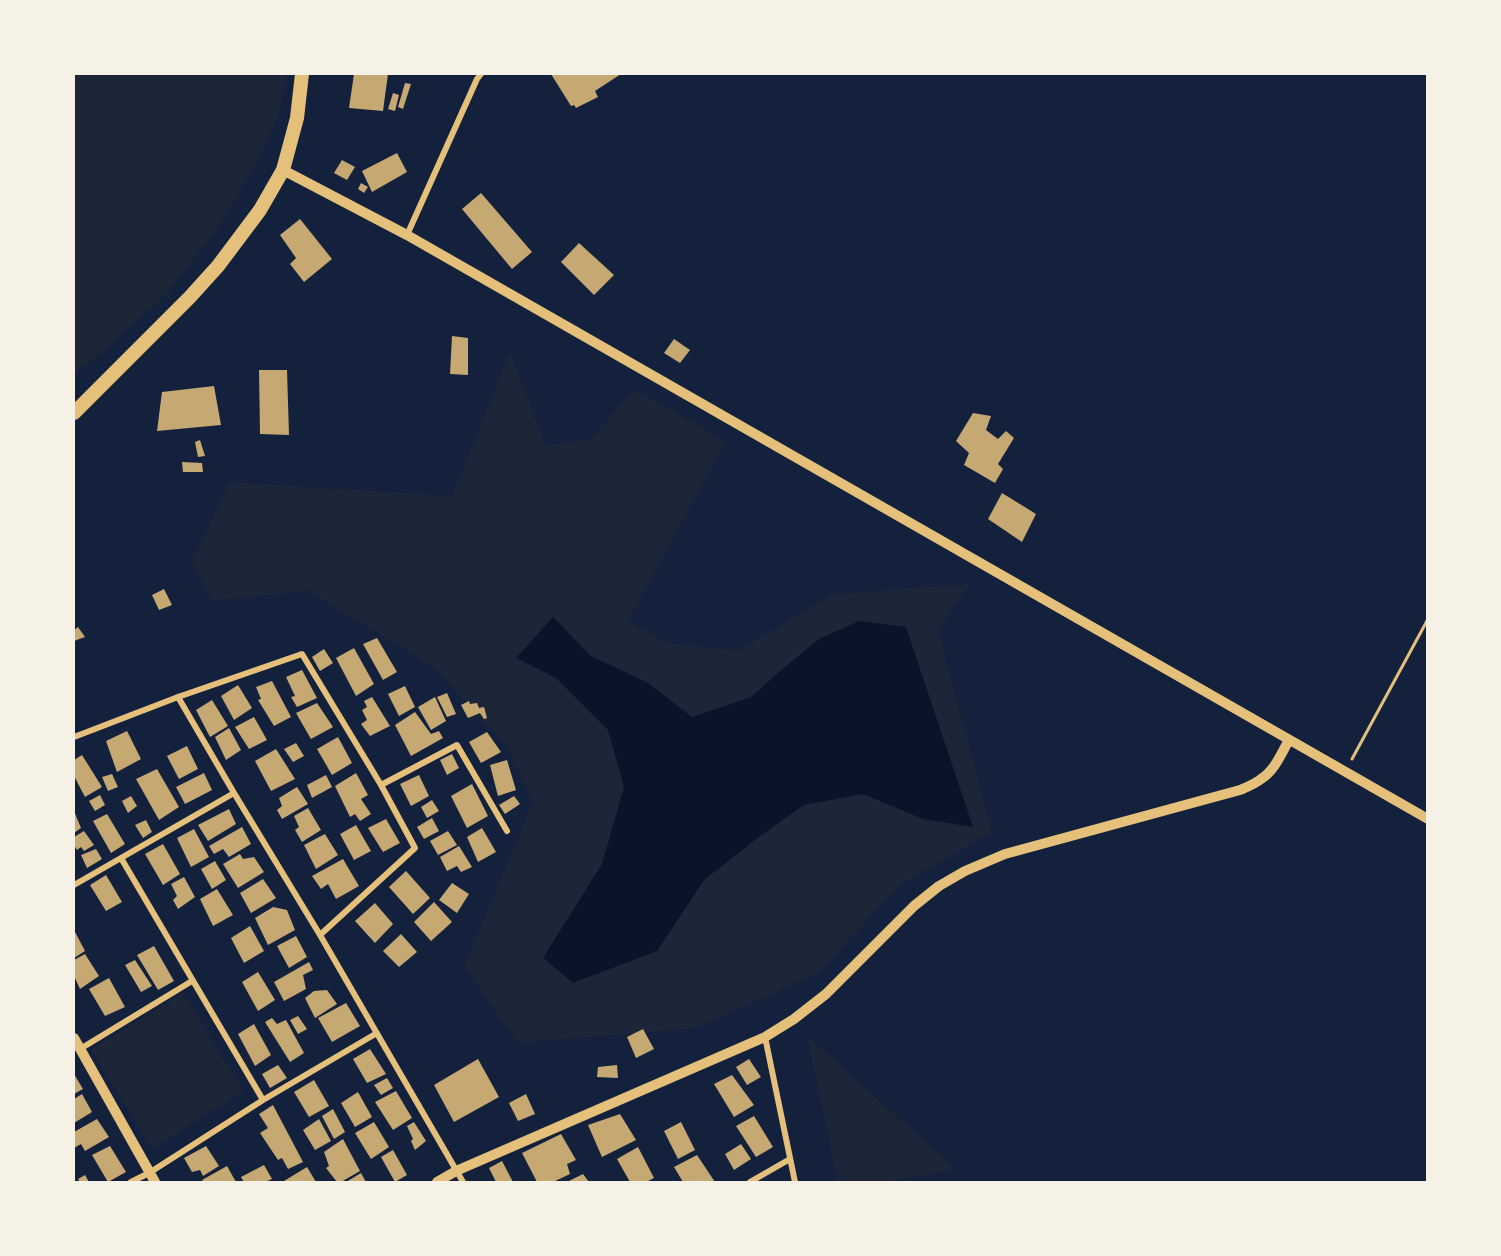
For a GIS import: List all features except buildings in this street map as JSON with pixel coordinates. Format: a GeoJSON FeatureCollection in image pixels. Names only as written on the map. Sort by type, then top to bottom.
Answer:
{"type":"FeatureCollection","features":[{"type":"Feature","properties":{"kind":"main road"},"geometry":{"type":"LineString","coordinates":[[74,413],[218,266],[260,210],[283,170],[297,118],[302,74]]}},
{"type":"Feature","properties":{"kind":"street"},"geometry":{"type":"LineString","coordinates":[[407,235],[481,74]]}},
{"type":"Feature","properties":{"kind":"street"},"geometry":{"type":"LineString","coordinates":[[283,170],[407,235],[1428,819]]}},
{"type":"Feature","properties":{"kind":"street"},"geometry":{"type":"LineString","coordinates":[[74,737],[178,697],[302,654],[416,848],[320,935]]}},
{"type":"Feature","properties":{"kind":"street"},"geometry":{"type":"LineString","coordinates":[[178,697],[320,935],[463,1182]]}},
{"type":"Feature","properties":{"kind":"street"},"geometry":{"type":"LineString","coordinates":[[437,1182],[456,1171],[765,1037],[794,1019],[826,994],[914,906],[939,886],[965,871],[1005,854],[1240,790],[1260,781],[1267,775],[1289,740]]}},
{"type":"Feature","properties":{"kind":"street"},"geometry":{"type":"LineString","coordinates":[[381,785],[457,745],[507,831]]}},
{"type":"Feature","properties":{"kind":"street"},"geometry":{"type":"LineString","coordinates":[[74,885],[234,793]]}},
{"type":"Feature","properties":{"kind":"street"},"geometry":{"type":"LineString","coordinates":[[121,858],[263,1100]]}},
{"type":"Feature","properties":{"kind":"street"},"geometry":{"type":"LineString","coordinates":[[80,1049],[192,981]]}},
{"type":"Feature","properties":{"kind":"street"},"geometry":{"type":"LineString","coordinates":[[131,1182],[152,1178],[263,1100],[377,1033]]}},
{"type":"Feature","properties":{"kind":"street"},"geometry":{"type":"LineString","coordinates":[[765,1037],[795,1182]]}},
{"type":"Feature","properties":{"kind":"street"},"geometry":{"type":"LineString","coordinates":[[74,1038],[152,1178]]}},
{"type":"Feature","properties":{"kind":"street"},"geometry":{"type":"LineString","coordinates":[[750,1182],[790,1159]]}},
{"type":"Feature","properties":{"kind":"path"},"geometry":{"type":"LineString","coordinates":[[1345,771],[1428,620]]}},
{"type":"Feature","properties":{"kind":"shaded area"},"geometry":{"type":"Polygon","coordinates":[[[74,74],[287,74],[278,116],[255,166],[216,231],[162,299],[74,376],[74,74]]]}},
{"type":"Feature","properties":{"kind":"shaded area"},"geometry":{"type":"Polygon","coordinates":[[[510,352],[546,446],[590,439],[635,390],[726,441],[628,621],[669,644],[739,650],[833,594],[970,584],[938,631],[992,832],[900,885],[818,973],[697,1028],[518,1043],[464,967],[533,802],[506,745],[432,666],[308,591],[213,601],[192,562],[230,482],[452,496],[510,352]]]}},
{"type":"Feature","properties":{"kind":"shaded area"},"geometry":{"type":"Polygon","coordinates":[[[553,617],[591,656],[648,683],[692,717],[751,697],[819,639],[859,621],[906,627],[973,827],[923,819],[863,794],[804,805],[704,880],[657,951],[573,983],[543,958],[602,864],[624,787],[608,730],[556,678],[516,658],[553,617]]]}},
{"type":"Feature","properties":{"kind":"shaded area"},"geometry":{"type":"Polygon","coordinates":[[[183,993],[244,1091],[152,1149],[91,1050],[183,993]]]}},
{"type":"Feature","properties":{"kind":"shaded area"},"geometry":{"type":"Polygon","coordinates":[[[807,1036],[956,1169],[887,1182],[838,1182],[807,1036]]]}}]}
